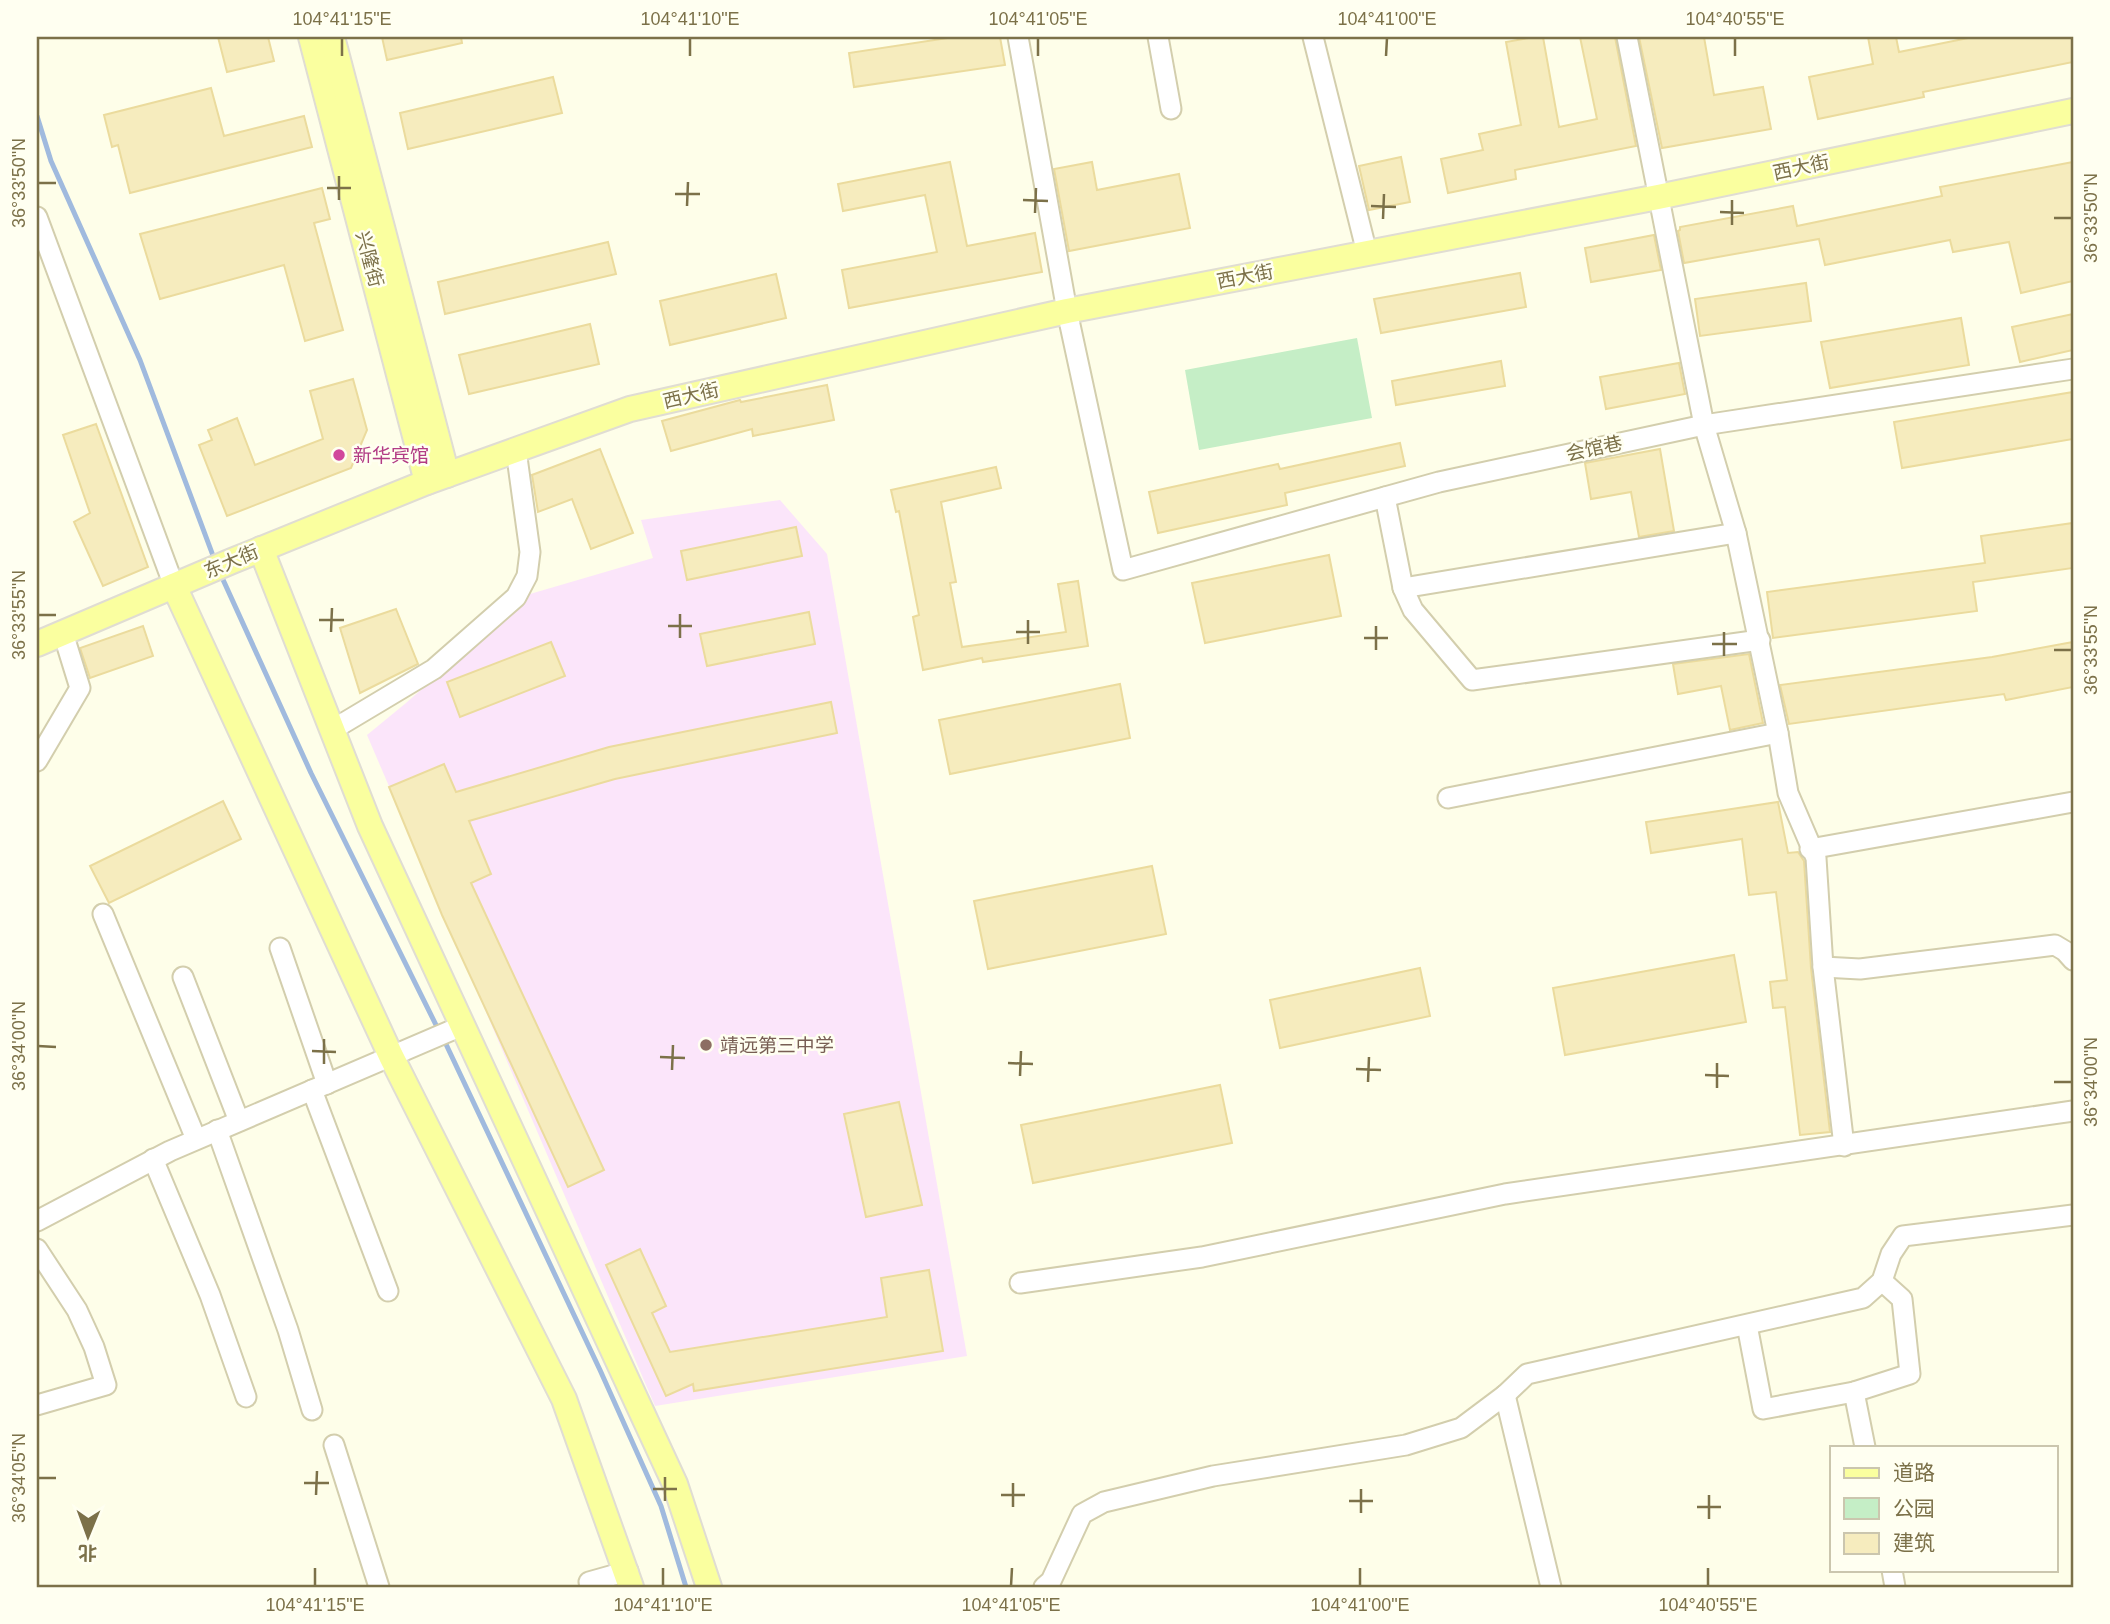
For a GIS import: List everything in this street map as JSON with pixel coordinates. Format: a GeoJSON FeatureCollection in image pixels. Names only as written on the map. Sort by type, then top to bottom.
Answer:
{"type":"FeatureCollection","features":[{"type":"Feature","properties":{"kind":"main road","name":"兴隆街"},"geometry":{"type":"LineString","coordinates":[[311,37],[437,478]]}},
{"type":"Feature","properties":{"kind":"main road","name":"兴隆街"},"geometry":{"type":"LineString","coordinates":[[332,37],[437,478]]}},
{"type":"Feature","properties":{"kind":"main road","name":"西大街"},"geometry":{"type":"LineString","coordinates":[[437,478],[630,409],[1067,311],[1658,197],[2073,111]]}},
{"type":"Feature","properties":{"kind":"main road","name":"东大街"},"geometry":{"type":"LineString","coordinates":[[37,644],[437,478]]}},
{"type":"Feature","properties":{"kind":"main road"},"geometry":{"type":"LineString","coordinates":[[261,549],[370,826],[459,1028],[675,1484],[709,1587]]}},
{"type":"Feature","properties":{"kind":"main road"},"geometry":{"type":"LineString","coordinates":[[174,586],[391,1056],[564,1399],[629,1579]]}},
{"type":"Feature","properties":{"kind":"street"},"geometry":{"type":"LineString","coordinates":[[1018,37],[1067,311]]}},
{"type":"Feature","properties":{"kind":"street"},"geometry":{"type":"LineString","coordinates":[[1158,37],[1171,109]]}},
{"type":"Feature","properties":{"kind":"street"},"geometry":{"type":"LineString","coordinates":[[1313,37],[1367,253]]}},
{"type":"Feature","properties":{"kind":"street"},"geometry":{"type":"LineString","coordinates":[[1626,37],[1704,425],[1736,533],[1779,733],[1788,793],[1816,858],[1823,967],[1844,1146]]}},
{"type":"Feature","properties":{"kind":"street"},"geometry":{"type":"LineString","coordinates":[[37,217],[174,586]]}},
{"type":"Feature","properties":{"kind":"street","name":"会馆巷"},"geometry":{"type":"LineString","coordinates":[[1067,311],[1123,570],[1439,482],[1704,425],[2073,369]]}},
{"type":"Feature","properties":{"kind":"street"},"geometry":{"type":"LineString","coordinates":[[332,730],[434,668],[516,597],[527,576],[530,552],[516,450]]}},
{"type":"Feature","properties":{"kind":"street"},"geometry":{"type":"LineString","coordinates":[[1385,497],[1403,588],[1413,610],[1472,680],[1760,640]]}},
{"type":"Feature","properties":{"kind":"street"},"geometry":{"type":"LineString","coordinates":[[1403,588],[1736,533]]}},
{"type":"Feature","properties":{"kind":"street"},"geometry":{"type":"LineString","coordinates":[[37,761],[79,688],[63,633]]}},
{"type":"Feature","properties":{"kind":"street"},"geometry":{"type":"LineString","coordinates":[[1448,798],[1779,733]]}},
{"type":"Feature","properties":{"kind":"street"},"geometry":{"type":"LineString","coordinates":[[1810,849],[2073,802]]}},
{"type":"Feature","properties":{"kind":"street"},"geometry":{"type":"LineString","coordinates":[[103,914],[196,1139]]}},
{"type":"Feature","properties":{"kind":"street"},"geometry":{"type":"LineString","coordinates":[[1823,967],[1860,968],[2055,945],[2073,960]]}},
{"type":"Feature","properties":{"kind":"street"},"geometry":{"type":"LineString","coordinates":[[280,948],[319,1087],[388,1291]]}},
{"type":"Feature","properties":{"kind":"street"},"geometry":{"type":"LineString","coordinates":[[183,978],[239,1121]]}},
{"type":"Feature","properties":{"kind":"street"},"geometry":{"type":"LineString","coordinates":[[37,1221],[196,1139],[459,1028]]}},
{"type":"Feature","properties":{"kind":"street"},"geometry":{"type":"LineString","coordinates":[[1020,1283],[1202,1257],[1505,1194],[2073,1111]]}},
{"type":"Feature","properties":{"kind":"street"},"geometry":{"type":"LineString","coordinates":[[217,1130],[288,1330],[312,1410]]}},
{"type":"Feature","properties":{"kind":"street"},"geometry":{"type":"LineString","coordinates":[[153,1159],[210,1295],[246,1397]]}},
{"type":"Feature","properties":{"kind":"street"},"geometry":{"type":"LineString","coordinates":[[1044,1587],[1051,1581],[1082,1514],[1104,1502],[1213,1476],[1406,1446],[1461,1427],[1505,1395],[1527,1374],[1863,1298],[1882,1281],[1891,1254],[1903,1236],[2073,1215]]}},
{"type":"Feature","properties":{"kind":"street"},"geometry":{"type":"LineString","coordinates":[[37,1249],[77,1310],[94,1347],[106,1385],[37,1405]]}},
{"type":"Feature","properties":{"kind":"street"},"geometry":{"type":"LineString","coordinates":[[1747,1325],[1763,1409],[1853,1392],[1910,1374],[1902,1299],[1882,1281]]}},
{"type":"Feature","properties":{"kind":"street"},"geometry":{"type":"LineString","coordinates":[[1853,1392],[1865,1446]]}},
{"type":"Feature","properties":{"kind":"street"},"geometry":{"type":"LineString","coordinates":[[1505,1395],[1551,1587]]}},
{"type":"Feature","properties":{"kind":"street"},"geometry":{"type":"LineString","coordinates":[[334,1446],[379,1587]]}},
{"type":"Feature","properties":{"kind":"street"},"geometry":{"type":"LineString","coordinates":[[589,1582],[629,1579]]}},
{"type":"Feature","properties":{"kind":"shaded area","name":"靖远第三中学"},"geometry":{"type":"Polygon","coordinates":[[[780,500],[827,554],[967,1356],[655,1406],[367,735],[530,594],[653,558],[641,520],[780,500]]]}},
{"type":"Feature","properties":{"kind":"green space"},"geometry":{"type":"Polygon","coordinates":[[[1357,338],[1372,418],[1199,450],[1185,370],[1357,338]]]}},
{"type":"Feature","properties":{"kind":"building"},"geometry":{"type":"Polygon","coordinates":[[[218,37],[268,37],[274,61],[227,72],[218,37]]]}},
{"type":"Feature","properties":{"kind":"building"},"geometry":{"type":"Polygon","coordinates":[[[382,37],[461,37],[462,43],[387,60],[382,37]]]}},
{"type":"Feature","properties":{"kind":"building"},"geometry":{"type":"Polygon","coordinates":[[[954,37],[1000,37],[1005,65],[854,87],[849,53],[954,37]]]}},
{"type":"Feature","properties":{"kind":"building"},"geometry":{"type":"Polygon","coordinates":[[[1543,37],[1559,127],[1597,119],[1580,37],[1615,37],[1636,146],[1515,170],[1516,179],[1448,193],[1441,159],[1483,150],[1479,134],[1521,125],[1506,42],[1543,37]]]}},
{"type":"Feature","properties":{"kind":"building"},"geometry":{"type":"Polygon","coordinates":[[[1639,37],[1704,37],[1714,95],[1763,87],[1771,129],[1662,148],[1639,37]]]}},
{"type":"Feature","properties":{"kind":"building"},"geometry":{"type":"Polygon","coordinates":[[[1868,37],[1896,37],[1899,52],[1973,37],[2073,37],[2073,62],[1923,92],[1924,97],[1818,119],[1809,77],[1873,64],[1868,37]]]}},
{"type":"Feature","properties":{"kind":"building"},"geometry":{"type":"Polygon","coordinates":[[[553,77],[562,113],[408,149],[400,113],[553,77]]]}},
{"type":"Feature","properties":{"kind":"building"},"geometry":{"type":"Polygon","coordinates":[[[211,88],[224,136],[304,116],[312,147],[130,193],[118,145],[112,147],[104,115],[211,88]]]}},
{"type":"Feature","properties":{"kind":"building"},"geometry":{"type":"Polygon","coordinates":[[[1401,157],[1410,202],[1369,210],[1359,166],[1401,157]]]}},
{"type":"Feature","properties":{"kind":"building"},"geometry":{"type":"Polygon","coordinates":[[[950,162],[967,246],[1035,233],[1042,272],[849,308],[842,270],[937,252],[925,195],[843,211],[838,184],[950,162]]]}},
{"type":"Feature","properties":{"kind":"building"},"geometry":{"type":"Polygon","coordinates":[[[1092,162],[1097,190],[1179,174],[1190,228],[1069,251],[1054,169],[1092,162]]]}},
{"type":"Feature","properties":{"kind":"building"},"geometry":{"type":"Polygon","coordinates":[[[2073,162],[2073,281],[2021,293],[2009,242],[1953,252],[1950,240],[1825,265],[1819,239],[1684,263],[1678,231],[1680,227],[1793,206],[1797,226],[1942,196],[1940,187],[2073,162]]]}},
{"type":"Feature","properties":{"kind":"building"},"geometry":{"type":"Polygon","coordinates":[[[322,188],[330,219],[314,223],[343,330],[305,341],[284,265],[160,299],[140,234],[322,188]]]}},
{"type":"Feature","properties":{"kind":"building"},"geometry":{"type":"Polygon","coordinates":[[[1654,235],[1661,270],[1591,282],[1585,248],[1654,235]]]}},
{"type":"Feature","properties":{"kind":"building"},"geometry":{"type":"Polygon","coordinates":[[[608,242],[616,274],[445,314],[438,282],[608,242]]]}},
{"type":"Feature","properties":{"kind":"building"},"geometry":{"type":"Polygon","coordinates":[[[1520,273],[1526,307],[1381,333],[1374,299],[1520,273]]]}},
{"type":"Feature","properties":{"kind":"building"},"geometry":{"type":"Polygon","coordinates":[[[776,274],[786,318],[670,345],[660,301],[776,274]]]}},
{"type":"Feature","properties":{"kind":"building"},"geometry":{"type":"Polygon","coordinates":[[[1806,283],[1811,321],[1700,336],[1695,299],[1806,283]]]}},
{"type":"Feature","properties":{"kind":"building"},"geometry":{"type":"Polygon","coordinates":[[[2073,314],[2073,350],[2020,362],[2012,327],[2073,314]]]}},
{"type":"Feature","properties":{"kind":"building"},"geometry":{"type":"Polygon","coordinates":[[[1961,318],[1969,365],[1830,388],[1821,342],[1961,318]]]}},
{"type":"Feature","properties":{"kind":"building"},"geometry":{"type":"Polygon","coordinates":[[[590,324],[599,364],[469,394],[459,355],[590,324]]]}},
{"type":"Feature","properties":{"kind":"building"},"geometry":{"type":"Polygon","coordinates":[[[1501,361],[1505,386],[1396,405],[1392,381],[1501,361]]]}},
{"type":"Feature","properties":{"kind":"building"},"geometry":{"type":"Polygon","coordinates":[[[1679,363],[1685,394],[1606,409],[1600,377],[1679,363]]]}},
{"type":"Feature","properties":{"kind":"building"},"geometry":{"type":"Polygon","coordinates":[[[353,379],[367,430],[351,468],[227,516],[199,445],[212,440],[208,430],[237,418],[255,465],[323,439],[310,391],[353,379]]]}},
{"type":"Feature","properties":{"kind":"building"},"geometry":{"type":"Polygon","coordinates":[[[827,385],[834,420],[753,436],[752,429],[671,451],[662,421],[740,400],[741,402],[827,385]]]}},
{"type":"Feature","properties":{"kind":"building"},"geometry":{"type":"Polygon","coordinates":[[[2073,392],[2073,439],[1902,468],[1894,422],[2073,392]]]}},
{"type":"Feature","properties":{"kind":"building"},"geometry":{"type":"Polygon","coordinates":[[[96,424],[148,567],[103,586],[74,522],[90,513],[63,435],[96,424]]]}},
{"type":"Feature","properties":{"kind":"building"},"geometry":{"type":"Polygon","coordinates":[[[1400,443],[1405,466],[1285,493],[1287,505],[1158,533],[1149,492],[1278,464],[1280,469],[1400,443]]]}},
{"type":"Feature","properties":{"kind":"building"},"geometry":{"type":"Polygon","coordinates":[[[600,449],[633,533],[591,549],[572,499],[538,512],[532,475],[600,449]]]}},
{"type":"Feature","properties":{"kind":"building"},"geometry":{"type":"Polygon","coordinates":[[[1660,449],[1674,531],[1639,537],[1631,492],[1591,499],[1585,463],[1660,449]]]}},
{"type":"Feature","properties":{"kind":"building"},"geometry":{"type":"Polygon","coordinates":[[[996,467],[1001,488],[941,502],[956,582],[950,583],[962,647],[1066,632],[1058,584],[1078,581],[1088,646],[983,662],[982,658],[923,670],[913,617],[919,615],[899,511],[896,512],[891,490],[996,467]]]}},
{"type":"Feature","properties":{"kind":"building"},"geometry":{"type":"Polygon","coordinates":[[[2073,523],[2073,568],[1973,582],[1977,611],[1773,638],[1767,592],[1985,563],[1981,536],[2073,523]]]}},
{"type":"Feature","properties":{"kind":"building"},"geometry":{"type":"Polygon","coordinates":[[[796,527],[802,556],[687,580],[681,551],[796,527]]]}},
{"type":"Feature","properties":{"kind":"building"},"geometry":{"type":"Polygon","coordinates":[[[1329,555],[1341,616],[1205,643],[1192,583],[1329,555]]]}},
{"type":"Feature","properties":{"kind":"building"},"geometry":{"type":"Polygon","coordinates":[[[396,609],[418,664],[360,693],[340,628],[396,609]]]}},
{"type":"Feature","properties":{"kind":"building"},"geometry":{"type":"Polygon","coordinates":[[[809,612],[815,644],[707,666],[700,634],[809,612]]]}},
{"type":"Feature","properties":{"kind":"building"},"geometry":{"type":"Polygon","coordinates":[[[143,626],[153,656],[90,678],[80,648],[143,626]]]}},
{"type":"Feature","properties":{"kind":"building"},"geometry":{"type":"Polygon","coordinates":[[[551,642],[565,676],[460,717],[447,682],[551,642]]]}},
{"type":"Feature","properties":{"kind":"building"},"geometry":{"type":"Polygon","coordinates":[[[2073,642],[2073,687],[2006,700],[2004,694],[1789,724],[1780,685],[1992,657],[2073,642]]]}},
{"type":"Feature","properties":{"kind":"building"},"geometry":{"type":"Polygon","coordinates":[[[1749,654],[1763,723],[1730,730],[1721,686],[1678,694],[1673,664],[1749,654]]]}},
{"type":"Feature","properties":{"kind":"building"},"geometry":{"type":"Polygon","coordinates":[[[1120,684],[1130,738],[950,774],[939,720],[1120,684]]]}},
{"type":"Feature","properties":{"kind":"building"},"geometry":{"type":"Polygon","coordinates":[[[831,702],[837,733],[615,779],[469,821],[491,874],[471,883],[604,1170],[568,1187],[442,915],[389,787],[444,764],[456,792],[609,747],[831,702]]]}},
{"type":"Feature","properties":{"kind":"building"},"geometry":{"type":"Polygon","coordinates":[[[223,801],[241,839],[109,903],[90,866],[223,801]]]}},
{"type":"Feature","properties":{"kind":"building"},"geometry":{"type":"Polygon","coordinates":[[[1778,802],[1788,853],[1798,852],[1804,861],[1811,968],[1830,1132],[1800,1135],[1785,1007],[1773,1008],[1770,982],[1787,980],[1776,892],[1749,895],[1742,839],[1651,853],[1646,822],[1778,802]]]}},
{"type":"Feature","properties":{"kind":"building"},"geometry":{"type":"Polygon","coordinates":[[[1152,866],[1166,934],[988,969],[974,901],[1152,866]]]}},
{"type":"Feature","properties":{"kind":"building"},"geometry":{"type":"Polygon","coordinates":[[[1734,955],[1746,1022],[1565,1055],[1553,988],[1734,955]]]}},
{"type":"Feature","properties":{"kind":"building"},"geometry":{"type":"Polygon","coordinates":[[[1420,968],[1430,1016],[1280,1048],[1270,1000],[1420,968]]]}},
{"type":"Feature","properties":{"kind":"building"},"geometry":{"type":"Polygon","coordinates":[[[1220,1085],[1232,1143],[1033,1183],[1021,1125],[1220,1085]]]}},
{"type":"Feature","properties":{"kind":"building"},"geometry":{"type":"Polygon","coordinates":[[[899,1102],[922,1205],[866,1217],[844,1114],[899,1102]]]}},
{"type":"Feature","properties":{"kind":"building"},"geometry":{"type":"Polygon","coordinates":[[[640,1249],[666,1306],[652,1313],[670,1352],[887,1317],[881,1278],[929,1270],[943,1351],[694,1391],[693,1384],[666,1396],[606,1265],[640,1249]]]}},
{"type":"Feature","properties":{"kind":"waterway"},"geometry":{"type":"LineString","coordinates":[[37,116],[51,161],[140,360],[215,561]]}},
{"type":"Feature","properties":{"kind":"waterway"},"geometry":{"type":"LineString","coordinates":[[220,573],[311,773],[439,1031]]}},
{"type":"Feature","properties":{"kind":"waterway"},"geometry":{"type":"LineString","coordinates":[[444,1040],[600,1370],[661,1506],[686,1587]]}},
{"type":"Feature","properties":{"kind":"place","name":"新华宾馆"},"geometry":{"type":"Point","coordinates":[339,455]}},
{"type":"Feature","properties":{"kind":"place","name":"靖远第三中学"},"geometry":{"type":"Point","coordinates":[706,1045]}}]}
